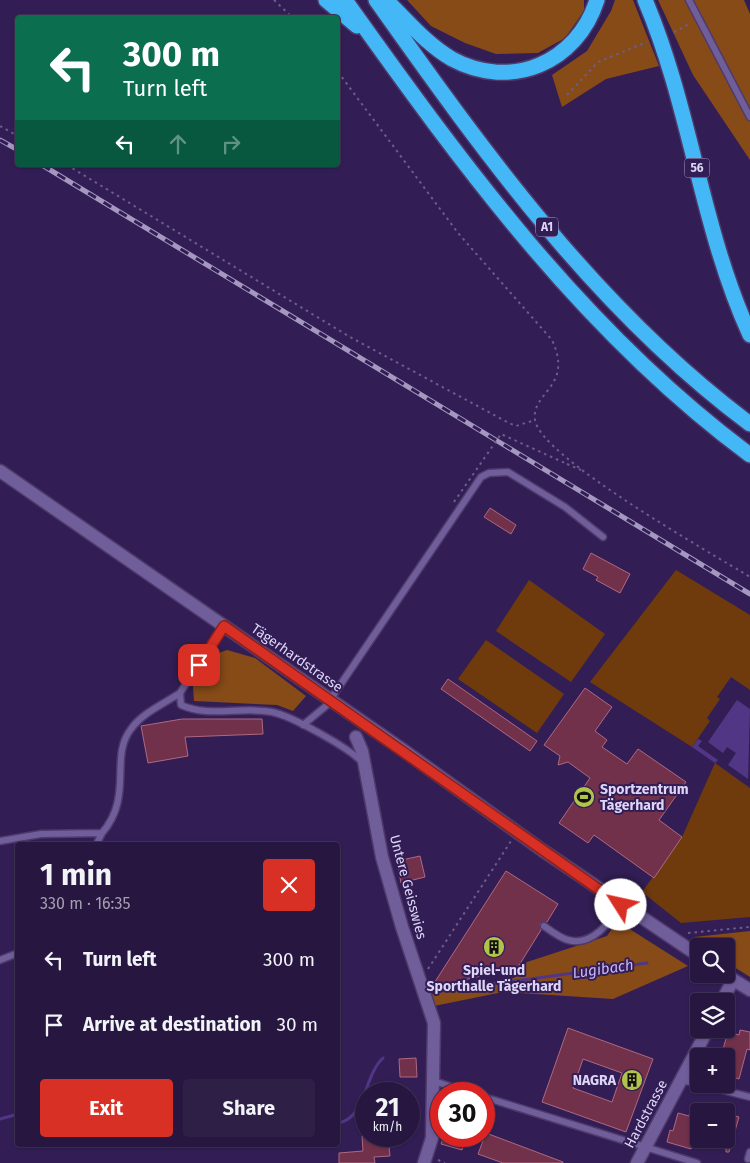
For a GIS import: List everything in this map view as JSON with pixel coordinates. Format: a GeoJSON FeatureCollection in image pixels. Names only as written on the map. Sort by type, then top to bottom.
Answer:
{"type":"FeatureCollection","features":[{"type":"Feature","properties":{"kind":"highway"},"geometry":{"type":"LineString","coordinates":[[326,0],[374,40]]}},
{"type":"Feature","properties":{"kind":"highway","name":"A1"},"geometry":{"type":"LineString","coordinates":[[345,0],[479,183],[568,290],[660,382],[750,455]]}},
{"type":"Feature","properties":{"kind":"highway","name":"A1"},"geometry":{"type":"LineString","coordinates":[[376,0],[487,152],[574,259],[655,343],[750,424]]}},
{"type":"Feature","properties":{"kind":"highway"},"geometry":{"type":"LineString","coordinates":[[386,0],[422,36],[453,59],[472,67],[504,72],[536,67],[564,52],[581,34],[598,0]]}},
{"type":"Feature","properties":{"kind":"highway","name":"56"},"geometry":{"type":"LineString","coordinates":[[645,0],[677,91],[721,258],[750,335]]}},
{"type":"Feature","properties":{"kind":"street","name":"Tägerhardstrasse"},"geometry":{"type":"LineString","coordinates":[[0,471],[329,699],[621,905],[690,950]]}},
{"type":"Feature","properties":{"kind":"street","name":"Untere Geisswies"},"geometry":{"type":"LineString","coordinates":[[356,737],[362,751],[382,857],[402,927],[434,1023],[432,1138],[424,1163]]}},
{"type":"Feature","properties":{"kind":"street"},"geometry":{"type":"LineString","coordinates":[[735,981],[750,990]]}},
{"type":"Feature","properties":{"kind":"street","name":"Hardstrasse"},"geometry":{"type":"LineString","coordinates":[[637,1163],[703,1038]]}},
{"type":"Feature","properties":{"kind":"lane"},"geometry":{"type":"LineString","coordinates":[[689,0],[750,117]]}},
{"type":"Feature","properties":{"kind":"lane"},"geometry":{"type":"LineString","coordinates":[[303,726],[326,706],[481,477],[489,473],[508,472],[565,507],[603,537]]}},
{"type":"Feature","properties":{"kind":"lane"},"geometry":{"type":"LineString","coordinates":[[98,842],[117,808],[121,791],[122,746],[126,737],[136,723],[180,693],[224,626]]}},
{"type":"Feature","properties":{"kind":"lane"},"geometry":{"type":"LineString","coordinates":[[180,693],[181,705],[194,711],[272,712],[348,750],[364,765]]}},
{"type":"Feature","properties":{"kind":"lane"},"geometry":{"type":"LineString","coordinates":[[0,841],[42,834],[102,833]]}},
{"type":"Feature","properties":{"kind":"lane"},"geometry":{"type":"LineString","coordinates":[[544,926],[569,941],[579,941],[605,928],[621,905]]}},
{"type":"Feature","properties":{"kind":"lane"},"geometry":{"type":"LineString","coordinates":[[0,960],[15,954]]}},
{"type":"Feature","properties":{"kind":"lane","name":"Hardstrasse"},"geometry":{"type":"LineString","coordinates":[[682,1080],[750,1098]]}},
{"type":"Feature","properties":{"kind":"lane"},"geometry":{"type":"LineString","coordinates":[[495,1101],[697,1163]]}},
{"type":"Feature","properties":{"kind":"path"},"geometry":{"type":"LineString","coordinates":[[274,0],[289,15]]}},
{"type":"Feature","properties":{"kind":"path"},"geometry":{"type":"LineString","coordinates":[[674,32],[698,20]]}},
{"type":"Feature","properties":{"kind":"path"},"geometry":{"type":"LineString","coordinates":[[567,95],[598,62],[647,42]]}},
{"type":"Feature","properties":{"kind":"path"},"geometry":{"type":"LineString","coordinates":[[340,75],[458,233],[552,340],[558,360],[558,370],[556,378],[539,404],[535,420],[543,437],[583,471],[640,509],[750,577]]}},
{"type":"Feature","properties":{"kind":"path"},"geometry":{"type":"LineString","coordinates":[[0,126],[15,134]]}},
{"type":"Feature","properties":{"kind":"path"},"geometry":{"type":"LineString","coordinates":[[70,167],[359,342],[506,422],[516,426],[535,420]]}},
{"type":"Feature","properties":{"kind":"path"},"geometry":{"type":"LineString","coordinates":[[454,502],[501,434],[583,471]]}},
{"type":"Feature","properties":{"kind":"path"},"geometry":{"type":"LineString","coordinates":[[420,981],[516,832]]}},
{"type":"Feature","properties":{"kind":"path"},"geometry":{"type":"LineString","coordinates":[[682,933],[750,927]]}},
{"type":"Feature","properties":{"kind":"shaded area"},"geometry":{"type":"Polygon","coordinates":[[[407,0],[584,0],[584,11],[565,38],[538,53],[496,54],[465,43],[431,26],[407,0]]]}},
{"type":"Feature","properties":{"kind":"shaded area"},"geometry":{"type":"Polygon","coordinates":[[[615,0],[633,0],[659,66],[606,79],[562,107],[552,75],[587,51],[611,11],[615,0]]]}},
{"type":"Feature","properties":{"kind":"shaded area"},"geometry":{"type":"Polygon","coordinates":[[[658,0],[744,0],[750,14],[750,160],[693,75],[658,0]]]}},
{"type":"Feature","properties":{"kind":"shaded area"},"geometry":{"type":"Polygon","coordinates":[[[676,570],[750,615],[750,690],[731,677],[717,697],[720,699],[707,718],[710,721],[692,747],[590,682],[676,570]]]}},
{"type":"Feature","properties":{"kind":"shaded area"},"geometry":{"type":"Polygon","coordinates":[[[529,580],[605,634],[571,682],[496,631],[529,580]]]}},
{"type":"Feature","properties":{"kind":"shaded area"},"geometry":{"type":"Polygon","coordinates":[[[486,640],[564,694],[537,733],[458,679],[486,640]]]}},
{"type":"Feature","properties":{"kind":"shaded area"},"geometry":{"type":"Polygon","coordinates":[[[227,650],[255,658],[306,696],[293,711],[277,705],[194,701],[193,686],[208,657],[227,650]]]}},
{"type":"Feature","properties":{"kind":"shaded area"},"geometry":{"type":"Polygon","coordinates":[[[737,700],[750,709],[748,779],[728,765],[736,753],[727,747],[723,753],[708,742],[737,700]]]}},
{"type":"Feature","properties":{"kind":"shaded area"},"geometry":{"type":"Polygon","coordinates":[[[698,739],[702,741],[698,746],[718,760],[715,763],[692,747],[698,739]]]}},
{"type":"Feature","properties":{"kind":"shaded area"},"geometry":{"type":"Polygon","coordinates":[[[715,763],[750,788],[750,917],[681,923],[642,892],[682,837],[715,763]]]}},
{"type":"Feature","properties":{"kind":"shaded area"},"geometry":{"type":"Polygon","coordinates":[[[617,921],[688,966],[613,999],[503,992],[434,1006],[428,995],[514,978],[527,962],[607,936],[617,921]]]}},
{"type":"Feature","properties":{"kind":"shaded area"},"geometry":{"type":"Polygon","coordinates":[[[750,931],[750,977],[735,968],[735,938],[694,937],[750,931]]]}},
{"type":"Feature","properties":{"kind":"building"},"geometry":{"type":"Polygon","coordinates":[[[490,508],[516,525],[511,534],[484,517],[490,508]]]}},
{"type":"Feature","properties":{"kind":"building"},"geometry":{"type":"Polygon","coordinates":[[[591,553],[630,574],[620,593],[596,580],[598,577],[583,569],[591,553]]]}},
{"type":"Feature","properties":{"kind":"building"},"geometry":{"type":"Polygon","coordinates":[[[448,679],[537,741],[530,751],[441,689],[448,679]]]}},
{"type":"Feature","properties":{"kind":"building"},"geometry":{"type":"Polygon","coordinates":[[[585,688],[612,707],[595,731],[607,740],[602,747],[627,764],[638,749],[686,782],[659,820],[682,837],[654,878],[594,835],[588,843],[559,823],[590,778],[568,762],[558,765],[560,756],[544,745],[585,688]]]}},
{"type":"Feature","properties":{"kind":"building"},"geometry":{"type":"Polygon","coordinates":[[[182,719],[262,719],[263,734],[185,737],[188,756],[148,763],[141,726],[182,719]]]}},
{"type":"Feature","properties":{"kind":"building"},"geometry":{"type":"Polygon","coordinates":[[[420,856],[425,877],[401,883],[397,861],[420,856]]]}},
{"type":"Feature","properties":{"kind":"building","name":"Spiel-und Sporthalle Tägerhard"},"geometry":{"type":"Polygon","coordinates":[[[506,871],[558,904],[547,922],[540,924],[541,930],[518,967],[431,988],[506,871]]]}},
{"type":"Feature","properties":{"kind":"building","name":"NAGRA"},"geometry":{"type":"Polygon","coordinates":[[[568,1028],[653,1059],[626,1132],[542,1102],[568,1028]],[[583,1059],[573,1088],[612,1102],[622,1073],[583,1059]]]}},
{"type":"Feature","properties":{"kind":"building"},"geometry":{"type":"Polygon","coordinates":[[[740,1030],[750,1032],[750,1050],[747,1049],[739,1079],[735,1078],[735,1048],[723,1048],[726,1038],[735,1038],[735,1034],[739,1035],[740,1030]]]}},
{"type":"Feature","properties":{"kind":"building"},"geometry":{"type":"Polygon","coordinates":[[[416,1058],[417,1077],[400,1077],[399,1059],[416,1058]]]}},
{"type":"Feature","properties":{"kind":"building"},"geometry":{"type":"Polygon","coordinates":[[[690,1111],[691,1149],[667,1142],[670,1130],[673,1131],[678,1113],[689,1116],[690,1111]]]}},
{"type":"Feature","properties":{"kind":"building"},"geometry":{"type":"Polygon","coordinates":[[[735,1116],[739,1117],[735,1131],[735,1116]]]}},
{"type":"Feature","properties":{"kind":"building"},"geometry":{"type":"Polygon","coordinates":[[[495,1136],[563,1163],[503,1163],[478,1154],[481,1147],[495,1147],[495,1136]]]}},
{"type":"Feature","properties":{"kind":"building"},"geometry":{"type":"Polygon","coordinates":[[[363,1147],[389,1147],[390,1156],[374,1157],[375,1163],[339,1163],[339,1153],[363,1151],[363,1147]]]}},
{"type":"Feature","properties":{"kind":"building"},"geometry":{"type":"Polygon","coordinates":[[[452,1147],[463,1147],[462,1150],[452,1147]]]}},
{"type":"Feature","properties":{"kind":"waterway","name":"Lugibach"},"geometry":{"type":"LineString","coordinates":[[441,991],[647,963]]}},
{"type":"Feature","properties":{"kind":"waterway","name":"Lugibach"},"geometry":{"type":"LineString","coordinates":[[340,1122],[347,1120],[354,1114],[360,1105],[372,1075],[383,1058]]}},
{"type":"Feature","properties":{"kind":"waterway","name":"Lugibach"},"geometry":{"type":"LineString","coordinates":[[0,1119],[15,1115]]}},
{"type":"Feature","properties":{"kind":"railway"},"geometry":{"type":"LineString","coordinates":[[0,140],[15,148]]}},
{"type":"Feature","properties":{"kind":"railway"},"geometry":{"type":"LineString","coordinates":[[45,167],[750,594]]}},
{"type":"Feature","properties":{"kind":"place","name":"Sportzentrum Tägerhard"},"geometry":{"type":"Point","coordinates":[584,797]}},
{"type":"Feature","properties":{"kind":"place","name":"Spiel-und Sporthalle Tägerhard"},"geometry":{"type":"Point","coordinates":[494,947]}},
{"type":"Feature","properties":{"kind":"place","name":"NAGRA"},"geometry":{"type":"Point","coordinates":[632,1080]}},
{"type":"Feature","properties":{"kind":"route"},"geometry":{"type":"LineString","coordinates":[[199,665],[224,626],[621,905]]}}]}
